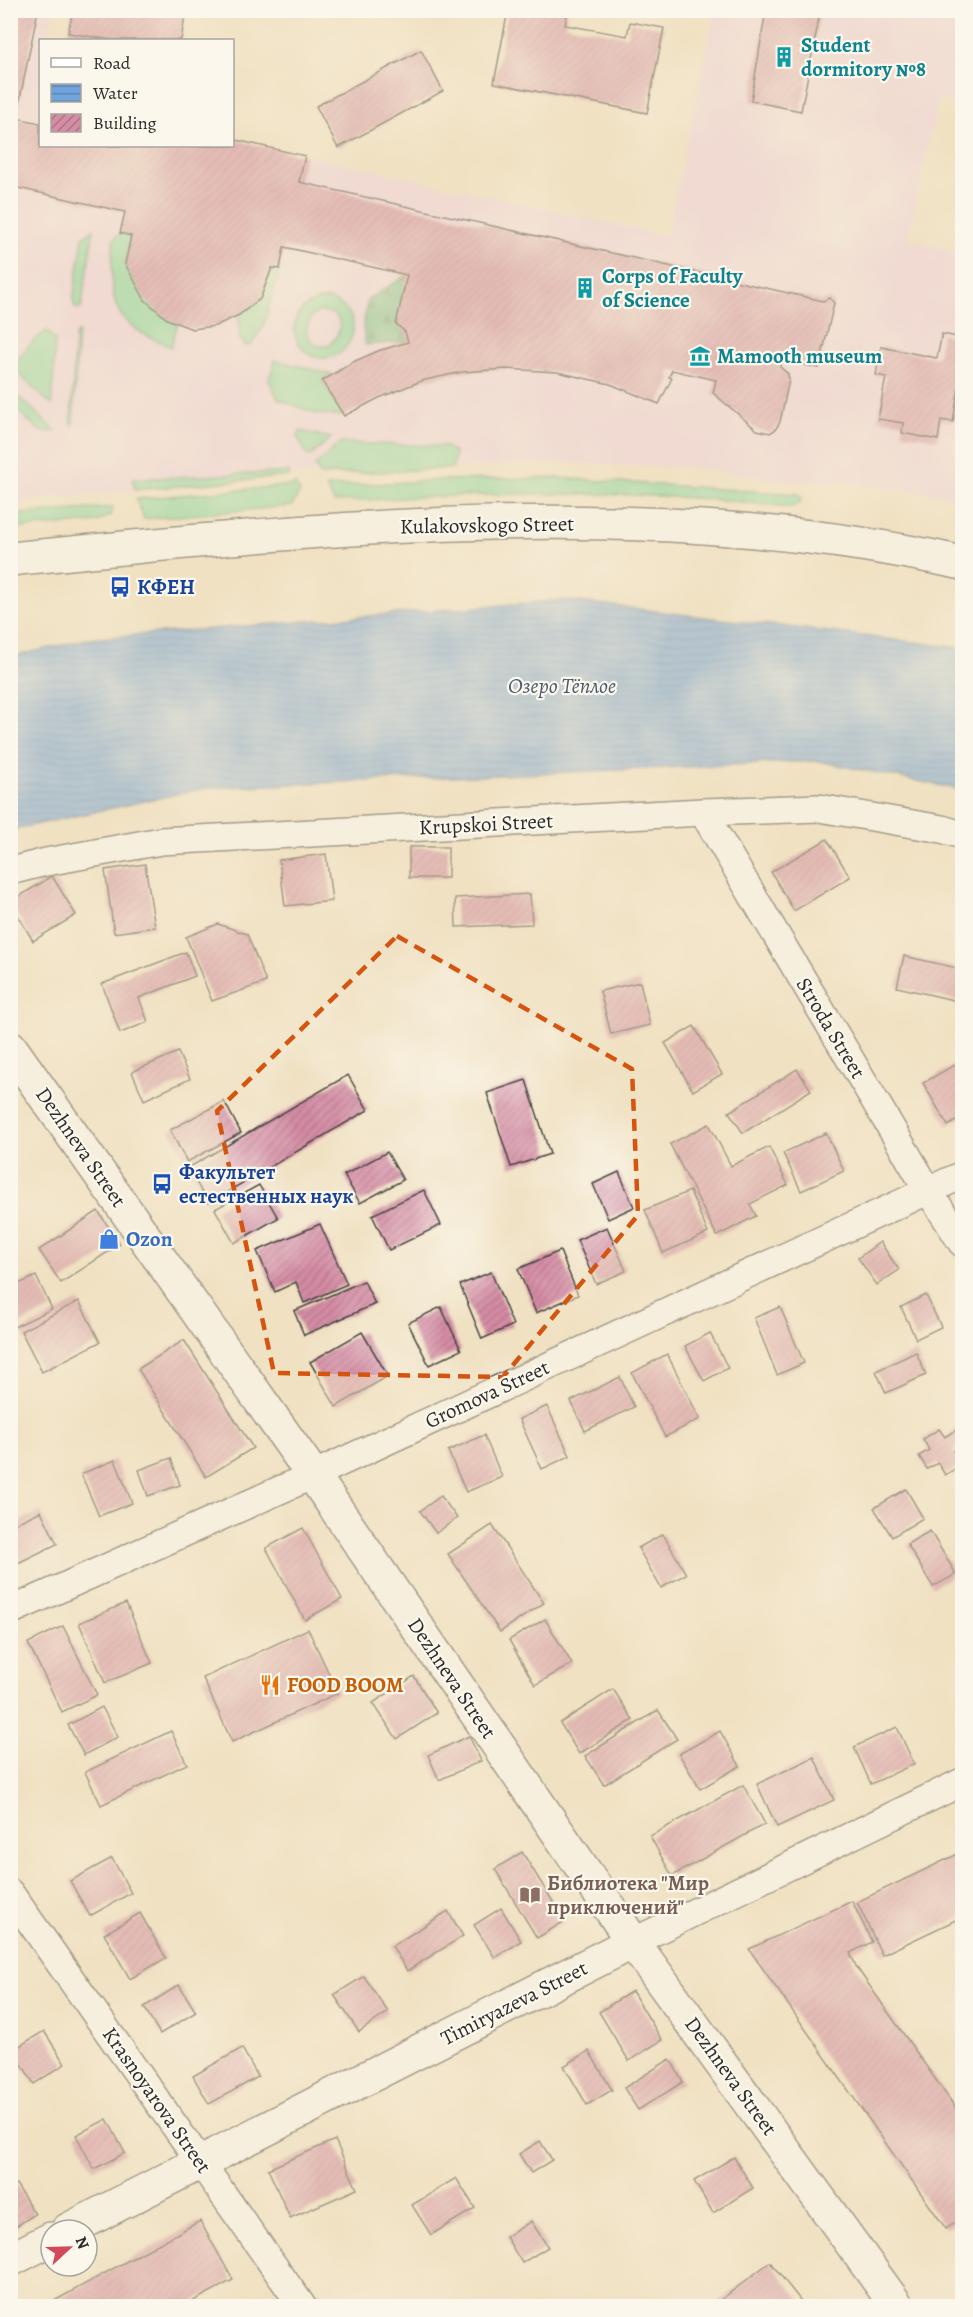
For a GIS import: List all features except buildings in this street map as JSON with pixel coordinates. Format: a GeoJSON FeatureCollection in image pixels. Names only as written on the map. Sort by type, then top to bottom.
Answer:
{"type":"FeatureCollection","features":[{"type":"Feature","properties":{"kind":"main road","name":"Kulakovskogo Street"},"geometry":{"type":"LineString","coordinates":[[10,559],[328,531],[440,524],[562,522],[692,526],[812,537],[963,563]]}},
{"type":"Feature","properties":{"kind":"main road","name":"Dezhneva Street"},"geometry":{"type":"LineString","coordinates":[[10,1047],[313,1475],[633,1942],[897,2307]]}},
{"type":"Feature","properties":{"kind":"main road","name":"Timiryazeva Street"},"geometry":{"type":"LineString","coordinates":[[91,2218],[633,1942]]}},
{"type":"Feature","properties":{"kind":"main road"},"geometry":{"type":"LineString","coordinates":[[10,2260],[39,2245]]}},
{"type":"Feature","properties":{"kind":"street","name":"Krupskoi Street"},"geometry":{"type":"LineString","coordinates":[[10,871],[46,862],[161,841],[703,812],[819,808],[942,829],[963,836]]}},
{"type":"Feature","properties":{"kind":"street","name":"Stroda Street"},"geometry":{"type":"LineString","coordinates":[[703,812],[928,1190],[963,1243]]}},
{"type":"Feature","properties":{"kind":"street","name":"Gromova Street"},"geometry":{"type":"LineString","coordinates":[[10,1611],[313,1475],[963,1175]]}},
{"type":"Feature","properties":{"kind":"street","name":"Timiryazeva Street"},"geometry":{"type":"LineString","coordinates":[[633,1942],[963,1782]]}},
{"type":"Feature","properties":{"kind":"street","name":"Krasnoyarova Street"},"geometry":{"type":"LineString","coordinates":[[10,1893],[302,2307]]}},
{"type":"Feature","properties":{"kind":"highlighted area"},"geometry":{"type":"Polygon","coordinates":[[[397,936],[632,1069],[638,1215],[503,1377],[274,1373],[217,1111],[397,936]]]}},
{"type":"Feature","properties":{"kind":"shaded area"},"geometry":{"type":"Polygon","coordinates":[[[38,11],[53,11],[48,39],[39,39],[39,123],[16,118],[38,11]]]}},
{"type":"Feature","properties":{"kind":"shaded area"},"geometry":{"type":"Polygon","coordinates":[[[715,11],[766,11],[751,100],[800,111],[820,13],[823,11],[962,11],[962,104],[938,100],[908,239],[962,254],[962,501],[937,494],[834,481],[798,483],[688,467],[552,463],[289,476],[11,502],[10,192],[14,187],[125,212],[120,233],[131,236],[125,264],[145,300],[167,319],[192,329],[215,326],[239,315],[260,299],[272,268],[280,269],[284,247],[407,275],[396,324],[408,342],[353,362],[322,381],[344,416],[379,398],[421,381],[462,372],[506,369],[557,372],[610,384],[659,403],[672,379],[669,377],[672,370],[716,380],[714,393],[757,430],[764,434],[775,430],[789,380],[788,374],[780,367],[781,360],[819,368],[834,304],[830,298],[823,301],[299,182],[305,156],[234,139],[667,236],[715,11]]]}},
{"type":"Feature","properties":{"kind":"green space"},"geometry":{"type":"Polygon","coordinates":[[[94,229],[81,309],[75,308],[73,301],[83,237],[94,229]]]}},
{"type":"Feature","properties":{"kind":"green space"},"geometry":{"type":"Polygon","coordinates":[[[120,233],[131,236],[125,264],[146,299],[168,319],[178,323],[171,347],[134,328],[117,307],[112,280],[113,240],[120,233]]]}},
{"type":"Feature","properties":{"kind":"green space"},"geometry":{"type":"Polygon","coordinates":[[[272,268],[280,269],[263,327],[251,345],[246,346],[240,339],[239,315],[260,299],[272,268]]]}},
{"type":"Feature","properties":{"kind":"green space"},"geometry":{"type":"Polygon","coordinates":[[[407,275],[405,332],[408,342],[365,345],[363,326],[368,299],[407,275]]]}},
{"type":"Feature","properties":{"kind":"green space"},"geometry":{"type":"Polygon","coordinates":[[[328,299],[343,307],[351,318],[353,330],[350,341],[342,351],[332,357],[320,358],[307,353],[298,342],[294,327],[302,309],[328,299]],[[318,312],[311,317],[306,331],[314,343],[322,346],[330,343],[336,336],[339,328],[338,319],[331,313],[318,312]]]}},
{"type":"Feature","properties":{"kind":"green space"},"geometry":{"type":"Polygon","coordinates":[[[47,331],[55,340],[52,405],[11,367],[34,340],[47,331]]]}},
{"type":"Feature","properties":{"kind":"green space"},"geometry":{"type":"Polygon","coordinates":[[[78,331],[73,425],[71,422],[75,337],[78,331]]]}},
{"type":"Feature","properties":{"kind":"green space"},"geometry":{"type":"Polygon","coordinates":[[[275,360],[331,374],[322,381],[344,416],[317,414],[278,399],[269,380],[275,360]]]}},
{"type":"Feature","properties":{"kind":"green space"},"geometry":{"type":"Polygon","coordinates":[[[11,390],[56,431],[41,432],[11,405],[11,390]]]}},
{"type":"Feature","properties":{"kind":"green space"},"geometry":{"type":"Polygon","coordinates":[[[300,431],[331,438],[312,455],[307,455],[297,436],[300,431]]]}},
{"type":"Feature","properties":{"kind":"green space"},"geometry":{"type":"Polygon","coordinates":[[[340,443],[445,446],[455,453],[453,468],[320,475],[315,466],[340,443]]]}},
{"type":"Feature","properties":{"kind":"green space"},"geometry":{"type":"Polygon","coordinates":[[[289,472],[289,476],[135,490],[132,479],[289,472]]]}},
{"type":"Feature","properties":{"kind":"green space"},"geometry":{"type":"Polygon","coordinates":[[[560,478],[797,494],[801,497],[800,503],[792,507],[693,498],[603,494],[468,496],[334,502],[326,487],[441,480],[560,478]]]}},
{"type":"Feature","properties":{"kind":"green space"},"geometry":{"type":"Polygon","coordinates":[[[296,485],[300,492],[292,506],[144,519],[136,499],[296,485]]]}},
{"type":"Feature","properties":{"kind":"green space"},"geometry":{"type":"Polygon","coordinates":[[[113,507],[111,515],[97,522],[11,529],[11,515],[113,507]]]}},
{"type":"Feature","properties":{"kind":"water","name":"Озеро Тёплое"},"geometry":{"type":"Polygon","coordinates":[[[564,600],[962,648],[962,790],[818,761],[205,788],[11,830],[11,657],[87,639],[564,600]]]}},
{"type":"Feature","properties":{"kind":"place","name":"Student dormitory №8"},"geometry":{"type":"Point","coordinates":[784,57]}},
{"type":"Feature","properties":{"kind":"place","name":"Corps of Faculty of Science"},"geometry":{"type":"Point","coordinates":[585,288]}},
{"type":"Feature","properties":{"kind":"place","name":"Mamooth museum"},"geometry":{"type":"Point","coordinates":[700,356]}},
{"type":"Feature","properties":{"kind":"place","name":"КФЕН"},"geometry":{"type":"Point","coordinates":[120,587]}},
{"type":"Feature","properties":{"kind":"place","name":"Факультет естественных наук"},"geometry":{"type":"Point","coordinates":[162,1184]}},
{"type":"Feature","properties":{"kind":"place","name":"Ozon"},"geometry":{"type":"Point","coordinates":[109,1239]}},
{"type":"Feature","properties":{"kind":"place","name":"FOOD BOOM"},"geometry":{"type":"Point","coordinates":[270,1685]}},
{"type":"Feature","properties":{"kind":"place","name":"Библиотека \"Мир приключений\""},"geometry":{"type":"Point","coordinates":[530,1895]}}]}
